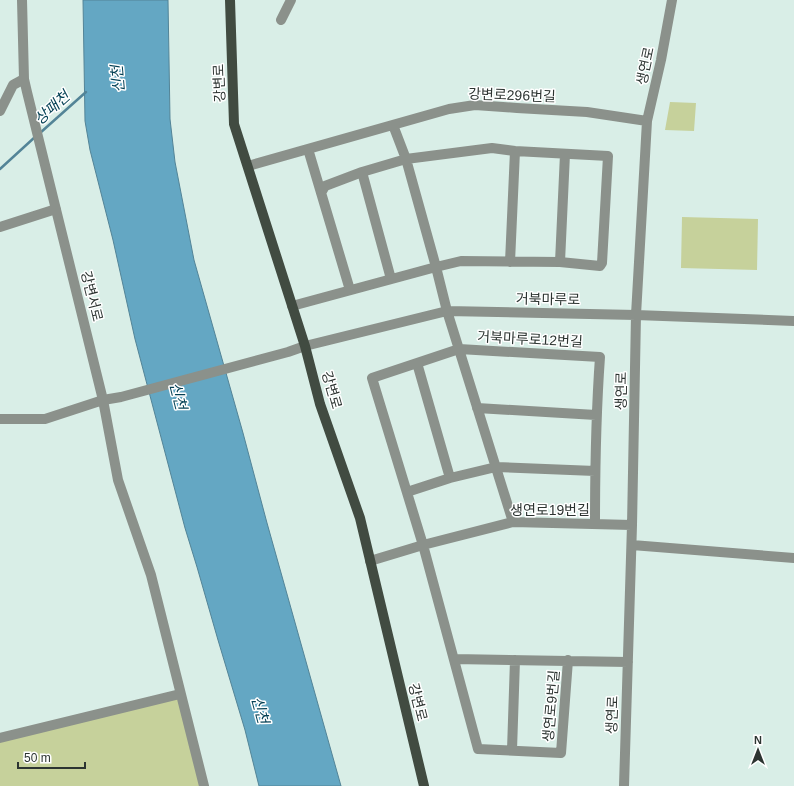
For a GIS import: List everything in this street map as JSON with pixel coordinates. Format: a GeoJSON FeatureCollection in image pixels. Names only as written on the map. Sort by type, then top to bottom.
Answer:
{"type":"FeatureCollection","features":[{"type":"Feature","properties":{"kind":"main road","name":"강변로"},"geometry":{"type":"LineString","coordinates":[[230,0],[234,124],[305,346],[320,404],[360,518],[424,786]]}},
{"type":"Feature","properties":{"kind":"street"},"geometry":{"type":"LineString","coordinates":[[0,111],[13,85],[24,80],[22,0]]}},
{"type":"Feature","properties":{"kind":"street"},"geometry":{"type":"LineString","coordinates":[[281,20],[291,0]]}},
{"type":"Feature","properties":{"kind":"street","name":"생연로"},"geometry":{"type":"LineString","coordinates":[[624,786],[632,545],[636,315],[647,121],[661,60],[672,0]]}},
{"type":"Feature","properties":{"kind":"street","name":"강변서로"},"geometry":{"type":"LineString","coordinates":[[24,80],[103,400],[118,480],[151,575],[204,786]]}},
{"type":"Feature","properties":{"kind":"street","name":"강변로296번길"},"geometry":{"type":"LineString","coordinates":[[248,166],[449,109],[475,105],[587,112],[647,121]]}},
{"type":"Feature","properties":{"kind":"street","name":"거북마루로12번길"},"geometry":{"type":"LineString","coordinates":[[393,125],[406,159],[447,311],[513,522]]}},
{"type":"Feature","properties":{"kind":"street"},"geometry":{"type":"LineString","coordinates":[[292,306],[436,266],[462,261],[560,262],[600,266],[602,263],[608,156],[515,151],[492,148],[406,159],[362,172],[325,186],[321,193]]}},
{"type":"Feature","properties":{"kind":"street"},"geometry":{"type":"LineString","coordinates":[[308,149],[350,290]]}},
{"type":"Feature","properties":{"kind":"street"},"geometry":{"type":"LineString","coordinates":[[510,262],[515,151]]}},
{"type":"Feature","properties":{"kind":"street"},"geometry":{"type":"LineString","coordinates":[[560,262],[565,154]]}},
{"type":"Feature","properties":{"kind":"street"},"geometry":{"type":"LineString","coordinates":[[362,172],[392,279]]}},
{"type":"Feature","properties":{"kind":"street"},"geometry":{"type":"LineString","coordinates":[[0,227],[55,204]]}},
{"type":"Feature","properties":{"kind":"street","name":"거북마루로"},"geometry":{"type":"LineString","coordinates":[[0,420],[46,419],[103,400],[277,355],[305,346],[447,311],[636,315],[794,321]]}},
{"type":"Feature","properties":{"kind":"street","name":"거북마루로12번길"},"geometry":{"type":"LineString","coordinates":[[406,492],[372,378],[459,349],[600,357],[596,415]]}},
{"type":"Feature","properties":{"kind":"street"},"geometry":{"type":"LineString","coordinates":[[417,363],[450,478]]}},
{"type":"Feature","properties":{"kind":"street"},"geometry":{"type":"LineString","coordinates":[[477,408],[596,415],[594,471],[595,524]]}},
{"type":"Feature","properties":{"kind":"street"},"geometry":{"type":"LineString","coordinates":[[423,545],[406,492],[450,478],[496,467],[594,471]]}},
{"type":"Feature","properties":{"kind":"street","name":"생연로19번길"},"geometry":{"type":"LineString","coordinates":[[370,561],[423,545],[513,522],[632,525]]}},
{"type":"Feature","properties":{"kind":"street","name":"생연로9번길"},"geometry":{"type":"LineString","coordinates":[[423,545],[478,749],[561,753],[568,660]]}},
{"type":"Feature","properties":{"kind":"street"},"geometry":{"type":"LineString","coordinates":[[632,545],[794,558]]}},
{"type":"Feature","properties":{"kind":"street","name":"생연로9번길"},"geometry":{"type":"LineString","coordinates":[[454,659],[628,662]]}},
{"type":"Feature","properties":{"kind":"street"},"geometry":{"type":"LineString","coordinates":[[512,750],[516,660]]}},
{"type":"Feature","properties":{"kind":"street"},"geometry":{"type":"LineString","coordinates":[[0,738],[180,694]]}},
{"type":"Feature","properties":{"kind":"green space"},"geometry":{"type":"Polygon","coordinates":[[[670,102],[696,103],[694,131],[665,130],[670,102]]]}},
{"type":"Feature","properties":{"kind":"green space"},"geometry":{"type":"Polygon","coordinates":[[[682,217],[758,219],[757,270],[681,268],[682,217]]]}},
{"type":"Feature","properties":{"kind":"green space"},"geometry":{"type":"Polygon","coordinates":[[[180,696],[202,786],[0,786],[0,740],[180,696]]]}},
{"type":"Feature","properties":{"kind":"water","name":"신천"},"geometry":{"type":"Polygon","coordinates":[[[83,0],[168,0],[170,119],[175,162],[194,260],[341,786],[259,786],[245,730],[185,528],[135,339],[113,240],[90,150],[85,121],[83,0]]]}},
{"type":"Feature","properties":{"kind":"waterway","name":"상패천"},"geometry":{"type":"LineString","coordinates":[[40,133],[86,92]]}},
{"type":"Feature","properties":{"kind":"waterway","name":"상패천"},"geometry":{"type":"LineString","coordinates":[[0,169],[35,137]]}}]}
